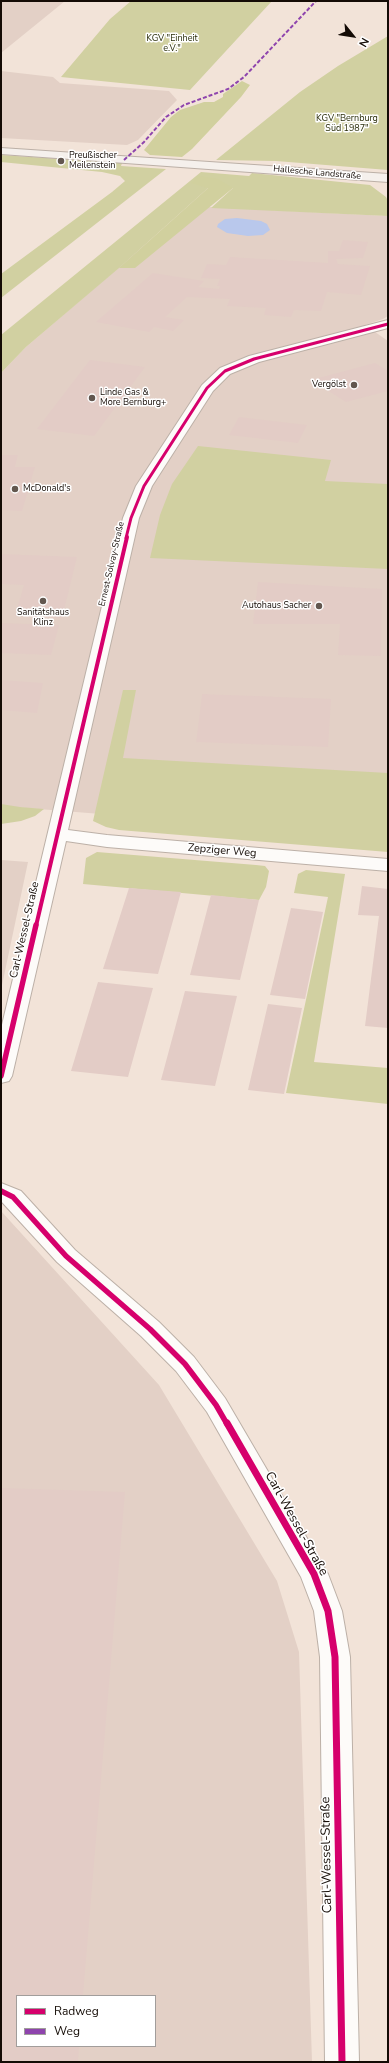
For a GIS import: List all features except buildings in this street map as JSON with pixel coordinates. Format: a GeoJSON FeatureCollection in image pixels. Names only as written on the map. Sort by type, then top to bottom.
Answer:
{"type":"FeatureCollection","features":[{"type":"Feature","properties":{"kind":"main road","name":"Hallesche Landstraße"},"geometry":{"type":"LineString","coordinates":[[1,150],[388,178]]}},
{"type":"Feature","properties":{"kind":"street","name":"Ernest-Solvay-Straße"},"geometry":{"type":"LineString","coordinates":[[57,834],[132,518],[152,472],[193,408],[216,378],[238,365],[388,324]]}},
{"type":"Feature","properties":{"kind":"street","name":"Zepziger Weg"},"geometry":{"type":"LineString","coordinates":[[57,834],[107,841],[388,865]]}},
{"type":"Feature","properties":{"kind":"street","name":"Carl-Wessel-Straße"},"geometry":{"type":"LineString","coordinates":[[1,1076],[57,834]]}},
{"type":"Feature","properties":{"kind":"street","name":"Carl-Wessel-Straße"},"geometry":{"type":"LineString","coordinates":[[1,1191],[13,1197],[66,1256],[150,1329],[185,1364],[216,1405],[314,1574],[328,1611],[334,1657],[342,2062]]}},
{"type":"Feature","properties":{"kind":"shaded area"},"geometry":{"type":"Polygon","coordinates":[[[1,1],[65,1],[1,53],[1,1]]]}},
{"type":"Feature","properties":{"kind":"shaded area"},"geometry":{"type":"Polygon","coordinates":[[[1,71],[53,77],[60,83],[169,91],[177,100],[138,140],[127,145],[1,138],[1,71]]]}},
{"type":"Feature","properties":{"kind":"shaded area"},"geometry":{"type":"Polygon","coordinates":[[[242,81],[250,85],[241,97],[192,149],[182,157],[150,155],[144,150],[171,117],[180,110],[204,102],[214,102],[223,97],[223,94],[242,81]]]}},
{"type":"Feature","properties":{"kind":"shaded area"},"geometry":{"type":"Polygon","coordinates":[[[199,176],[218,179],[233,188],[135,268],[119,268],[208,188],[191,183],[199,176]]]}},
{"type":"Feature","properties":{"kind":"shaded area"},"geometry":{"type":"Polygon","coordinates":[[[190,206],[388,216],[388,316],[365,325],[388,341],[388,837],[1,806],[1,373],[26,347],[190,206]]]}},
{"type":"Feature","properties":{"kind":"shaded area"},"geometry":{"type":"Polygon","coordinates":[[[1,860],[28,862],[1,990],[1,860]]]}},
{"type":"Feature","properties":{"kind":"shaded area"},"geometry":{"type":"Polygon","coordinates":[[[1,1211],[159,1385],[277,1581],[299,1652],[312,2062],[1,2062],[1,1211]]]}},
{"type":"Feature","properties":{"kind":"green space","name":"KGV \"Einheit e.V.\""},"geometry":{"type":"Polygon","coordinates":[[[131,1],[272,1],[190,90],[61,77],[110,19],[131,1]]]}},
{"type":"Feature","properties":{"kind":"green space","name":"KGV \"Bernburg Süd 1987\""},"geometry":{"type":"Polygon","coordinates":[[[388,36],[388,170],[276,161],[216,160],[300,92],[338,66],[388,36]]]}},
{"type":"Feature","properties":{"kind":"green space"},"geometry":{"type":"Polygon","coordinates":[[[1,155],[122,163],[121,166],[166,169],[1,298],[1,274],[125,181],[120,176],[102,172],[1,162],[1,155]]]}},
{"type":"Feature","properties":{"kind":"green space"},"geometry":{"type":"Polygon","coordinates":[[[201,172],[249,176],[252,173],[370,185],[386,197],[388,201],[388,216],[211,208],[233,188],[208,188],[119,268],[26,347],[1,373],[1,335],[201,172]]]}},
{"type":"Feature","properties":{"kind":"green space"},"geometry":{"type":"Polygon","coordinates":[[[198,446],[331,460],[325,481],[388,484],[388,569],[150,558],[160,515],[172,484],[198,446]]]}},
{"type":"Feature","properties":{"kind":"green space"},"geometry":{"type":"Polygon","coordinates":[[[123,690],[136,690],[123,758],[388,773],[388,852],[119,830],[106,827],[93,821],[123,690]]]}},
{"type":"Feature","properties":{"kind":"green space"},"geometry":{"type":"Polygon","coordinates":[[[1,804],[44,809],[35,816],[21,821],[1,824],[1,804]]]}},
{"type":"Feature","properties":{"kind":"green space"},"geometry":{"type":"Polygon","coordinates":[[[97,852],[256,865],[265,866],[269,871],[266,887],[259,900],[83,884],[86,858],[97,852]]]}},
{"type":"Feature","properties":{"kind":"green space"},"geometry":{"type":"Polygon","coordinates":[[[306,870],[345,874],[314,1062],[388,1068],[388,1104],[286,1093],[328,897],[294,893],[298,874],[306,870]]]}},
{"type":"Feature","properties":{"kind":"water"},"geometry":{"type":"Polygon","coordinates":[[[237,218],[261,221],[267,224],[270,230],[263,235],[248,236],[227,233],[217,227],[218,224],[225,219],[237,218]]]}},
{"type":"Feature","properties":{"kind":"marked path"},"geometry":{"type":"LineString","coordinates":[[124,160],[144,142],[166,117],[184,105],[228,89],[244,77],[316,1]]}},
{"type":"Feature","properties":{"kind":"cycle path"},"geometry":{"type":"LineString","coordinates":[[1,1076],[131,518],[144,486],[207,388],[225,371],[254,359],[388,324]]}},
{"type":"Feature","properties":{"kind":"cycle path"},"geometry":{"type":"LineString","coordinates":[[1,1191],[13,1197],[66,1256],[150,1329],[185,1364],[216,1405],[314,1574],[328,1611],[335,1657],[342,2062]]}},
{"type":"Feature","properties":{"kind":"place","name":"Preußischer Meilenstein"},"geometry":{"type":"Point","coordinates":[61,161]}},
{"type":"Feature","properties":{"kind":"place","name":"Vergölst"},"geometry":{"type":"Point","coordinates":[354,385]}},
{"type":"Feature","properties":{"kind":"place","name":"Linde Gas & More Bernburg+"},"geometry":{"type":"Point","coordinates":[92,398]}},
{"type":"Feature","properties":{"kind":"place","name":"McDonald's"},"geometry":{"type":"Point","coordinates":[15,489]}},
{"type":"Feature","properties":{"kind":"place","name":"Sanitätshaus Klinz"},"geometry":{"type":"Point","coordinates":[43,601]}},
{"type":"Feature","properties":{"kind":"place","name":"Autohaus Sacher"},"geometry":{"type":"Point","coordinates":[319,606]}}]}
